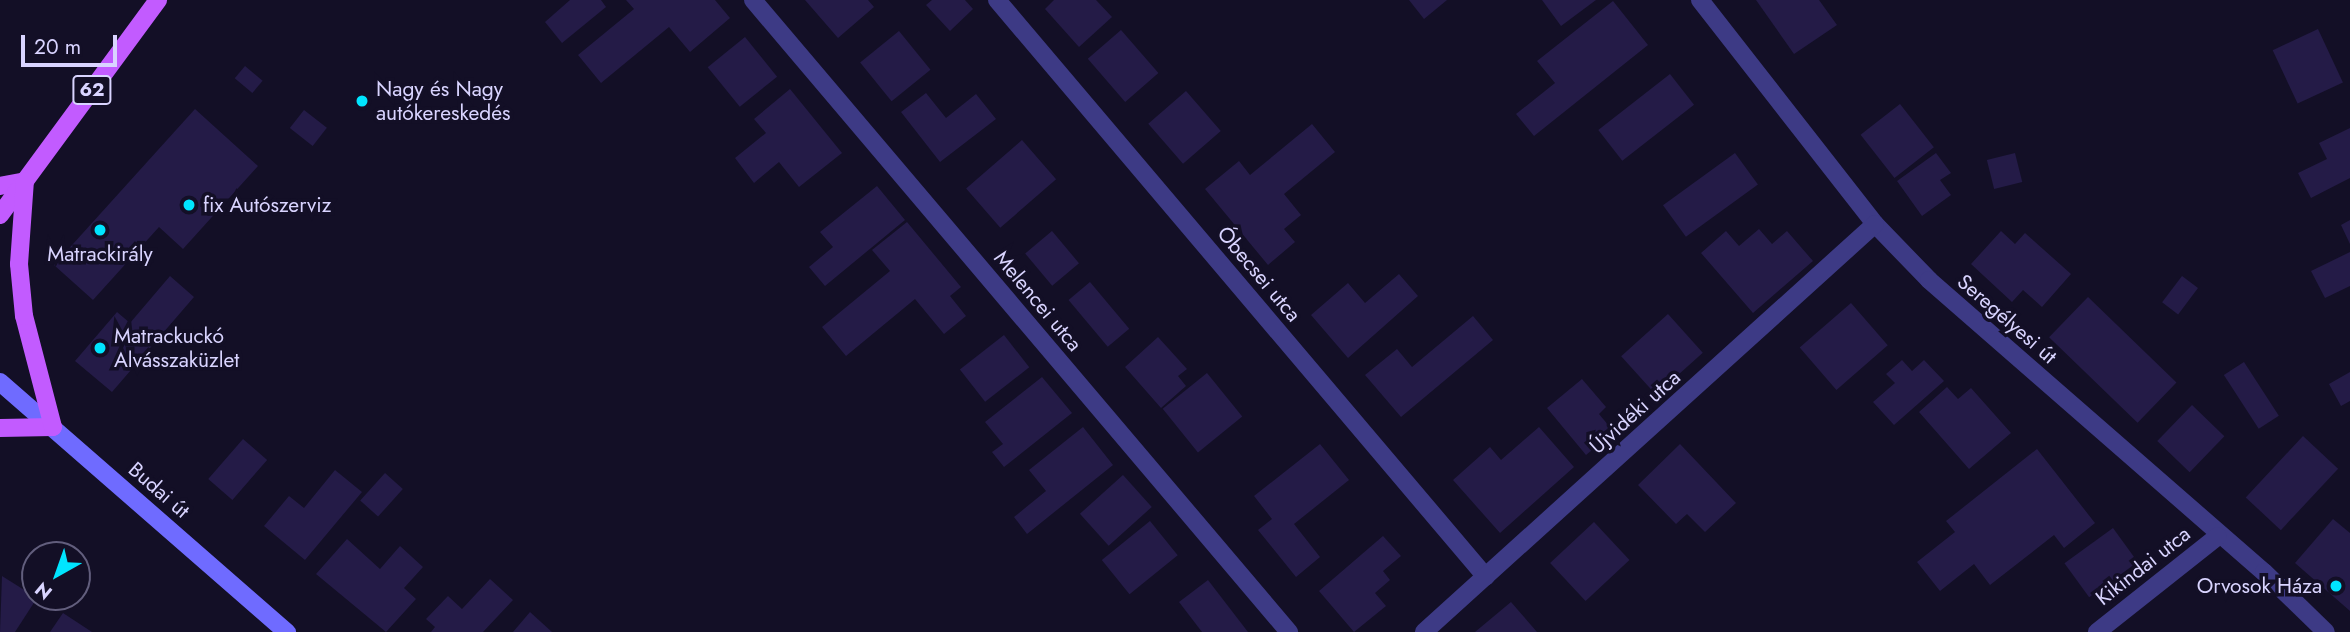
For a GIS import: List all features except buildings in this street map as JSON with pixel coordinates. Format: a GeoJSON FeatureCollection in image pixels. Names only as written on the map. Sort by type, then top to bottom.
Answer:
{"type":"FeatureCollection","features":[{"type":"Feature","properties":{"kind":"main road","name":"62"},"geometry":{"type":"LineString","coordinates":[[0,215],[159,0]]}},
{"type":"Feature","properties":{"kind":"main road"},"geometry":{"type":"LineString","coordinates":[[0,187],[25,181],[19,264],[24,316],[53,427],[0,428]]}},
{"type":"Feature","properties":{"kind":"main road","name":"Budai út"},"geometry":{"type":"LineString","coordinates":[[0,382],[287,632]]}},
{"type":"Feature","properties":{"kind":"street","name":"Melencei utca"},"geometry":{"type":"LineString","coordinates":[[753,0],[1289,632]]}},
{"type":"Feature","properties":{"kind":"street","name":"Óbecsei utca"},"geometry":{"type":"LineString","coordinates":[[997,0],[1486,577]]}},
{"type":"Feature","properties":{"kind":"street","name":"Seregélyesi út"},"geometry":{"type":"LineString","coordinates":[[1700,0],[1875,224],[1929,280],[2218,536],[2264,572],[2326,632]]}},
{"type":"Feature","properties":{"kind":"street","name":"Újvidéki utca"},"geometry":{"type":"LineString","coordinates":[[1424,632],[1875,224]]}},
{"type":"Feature","properties":{"kind":"street","name":"Kikindai utca"},"geometry":{"type":"LineString","coordinates":[[2096,632],[2218,536]]}},
{"type":"Feature","properties":{"kind":"place","name":"Nagy és Nagy autókereskedés"},"geometry":{"type":"Point","coordinates":[362,101]}},
{"type":"Feature","properties":{"kind":"place","name":"fix Autószerviz"},"geometry":{"type":"Point","coordinates":[189,205]}},
{"type":"Feature","properties":{"kind":"place","name":"Matrackirály"},"geometry":{"type":"Point","coordinates":[100,230]}},
{"type":"Feature","properties":{"kind":"place","name":"Matrackuckó Alvásszaküzlet"},"geometry":{"type":"Point","coordinates":[100,348]}},
{"type":"Feature","properties":{"kind":"place","name":"Orvosok Háza"},"geometry":{"type":"Point","coordinates":[2336,586]}}]}
